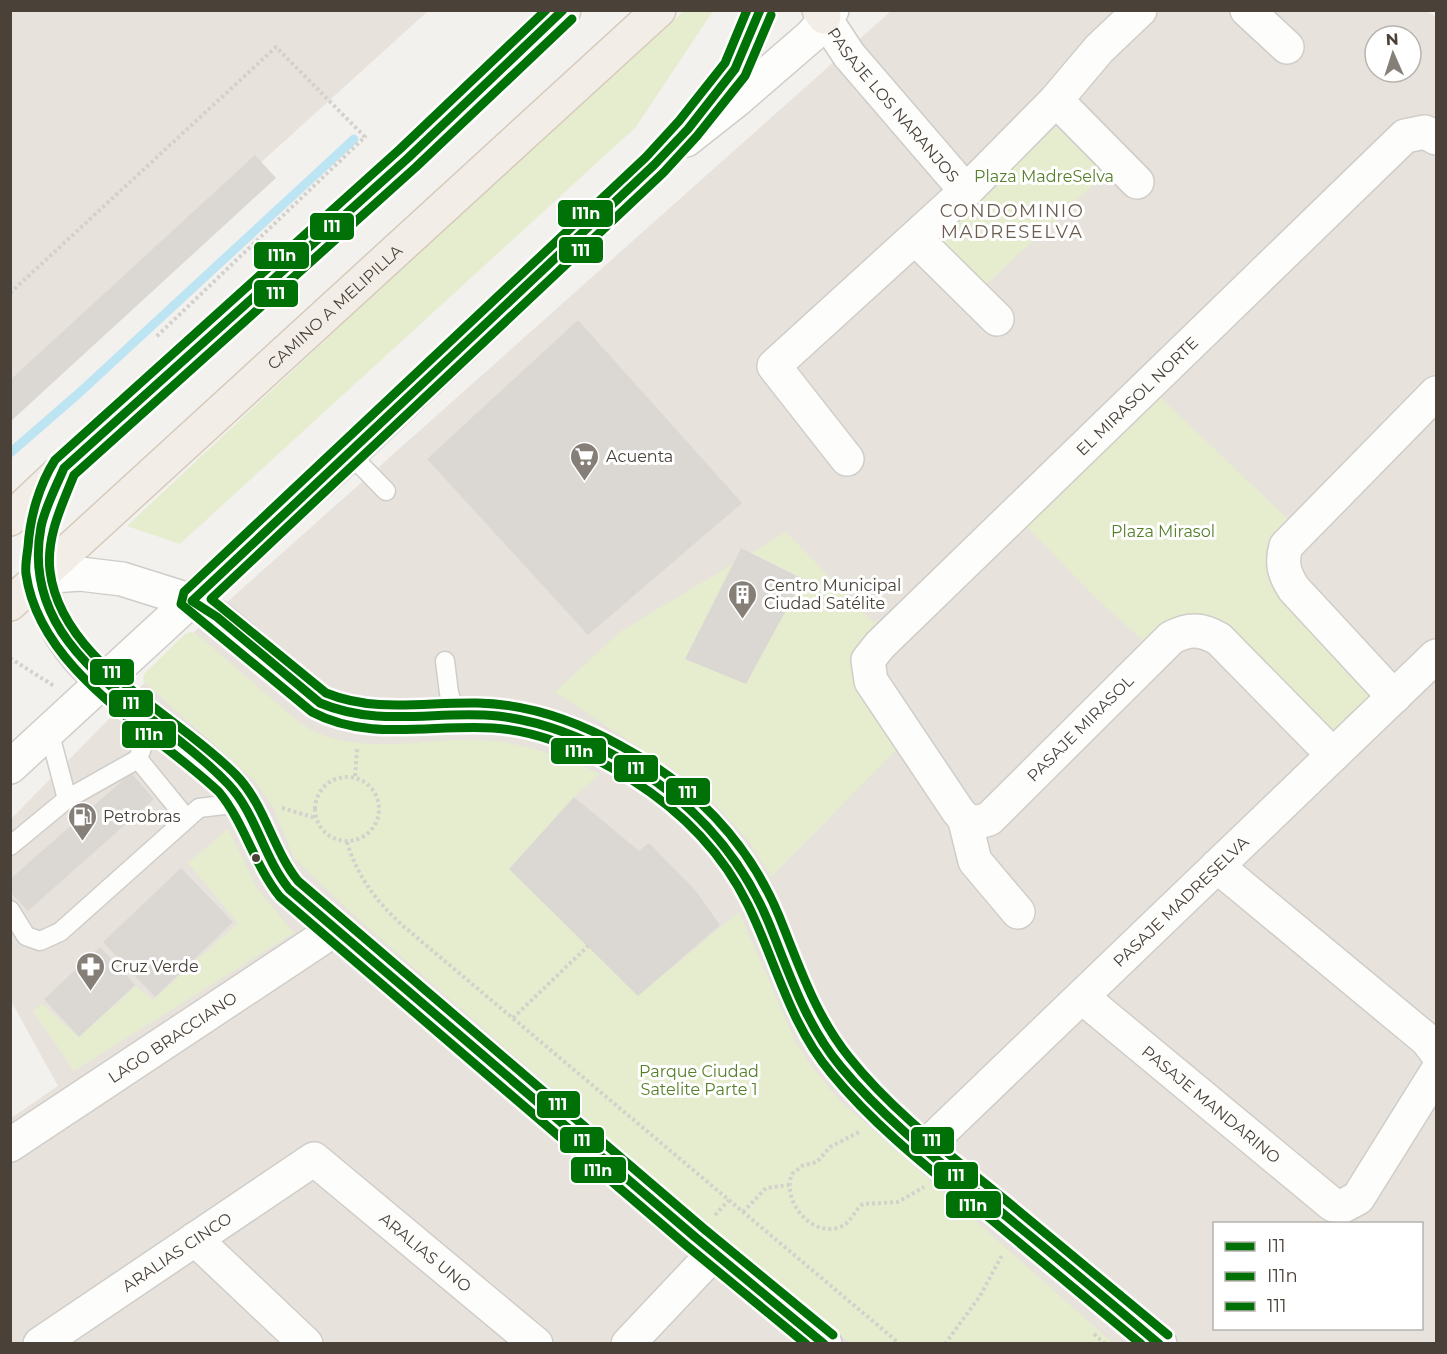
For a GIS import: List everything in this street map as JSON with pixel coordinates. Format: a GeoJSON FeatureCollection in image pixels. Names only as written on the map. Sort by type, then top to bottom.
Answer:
{"type":"FeatureCollection","features":[{"type":"Feature","properties":{"kind":"main road"},"geometry":{"type":"LineString","coordinates":[[10,519],[408,158],[564,10]]}},
{"type":"Feature","properties":{"kind":"main road","name":"CAMINO A MELIPILLA"},"geometry":{"type":"LineString","coordinates":[[10,604],[25,578],[659,10]]}},
{"type":"Feature","properties":{"kind":"main road"},"geometry":{"type":"LineString","coordinates":[[735,69],[760,10]]}},
{"type":"Feature","properties":{"kind":"main road"},"geometry":{"type":"LineString","coordinates":[[25,578],[64,468]]}},
{"type":"Feature","properties":{"kind":"street","name":"PASAJE LOS NARANJOS"},"geometry":{"type":"LineString","coordinates":[[847,459],[774,366],[966,190],[1056,100],[1099,49],[1140,10]]}},
{"type":"Feature","properties":{"kind":"street"},"geometry":{"type":"LineString","coordinates":[[1247,10],[1287,47]]}},
{"type":"Feature","properties":{"kind":"street"},"geometry":{"type":"LineString","coordinates":[[10,767],[350,454],[654,165],[688,129],[735,69],[808,17],[825,13]]}},
{"type":"Feature","properties":{"kind":"street"},"geometry":{"type":"LineString","coordinates":[[654,165],[738,99],[812,35],[825,13]]}},
{"type":"Feature","properties":{"kind":"street","name":"PASAJE LOS NARANJOS"},"geometry":{"type":"LineString","coordinates":[[825,13],[849,55],[966,190]]}},
{"type":"Feature","properties":{"kind":"street"},"geometry":{"type":"LineString","coordinates":[[1056,100],[1137,182]]}},
{"type":"Feature","properties":{"kind":"street","name":"EL MIRASOL NORTE"},"geometry":{"type":"LineString","coordinates":[[965,821],[871,681],[868,660],[880,645],[1354,185],[1424,136]]}},
{"type":"Feature","properties":{"kind":"street"},"geometry":{"type":"LineString","coordinates":[[915,238],[997,319]]}},
{"type":"Feature","properties":{"kind":"street"},"geometry":{"type":"LineString","coordinates":[[1394,697],[1294,589],[1287,579],[1282,558],[1286,546],[1437,393]]}},
{"type":"Feature","properties":{"kind":"street"},"geometry":{"type":"LineString","coordinates":[[825,1344],[714,1253],[334,930],[279,879],[241,803],[228,783],[204,760],[152,720],[91,692],[54,621],[25,578],[80,574],[122,579],[192,601],[217,617],[320,703],[336,712],[369,718],[456,715],[507,718],[569,734],[627,763],[680,799],[725,846],[744,874],[768,921],[802,1010],[821,1041],[921,1162],[1160,1344]]}},
{"type":"Feature","properties":{"kind":"street","name":"PASAJE MIRASOL"},"geometry":{"type":"LineString","coordinates":[[965,821],[979,823],[989,819],[1172,638],[1195,629],[1207,632],[1219,639],[1333,755]]}},
{"type":"Feature","properties":{"kind":"street","name":"PASAJE MADRESELVA"},"geometry":{"type":"LineString","coordinates":[[921,1162],[1082,997],[1437,656]]}},
{"type":"Feature","properties":{"kind":"street"},"geometry":{"type":"LineString","coordinates":[[965,821],[975,861],[1018,912]]}},
{"type":"Feature","properties":{"kind":"street"},"geometry":{"type":"LineString","coordinates":[[1217,866],[1428,1040],[1437,1052]]}},
{"type":"Feature","properties":{"kind":"street","name":"LAGO BRACCIANO"},"geometry":{"type":"LineString","coordinates":[[10,1145],[334,930]]}},
{"type":"Feature","properties":{"kind":"street","name":"PASAJE MANDARINO"},"geometry":{"type":"LineString","coordinates":[[1082,997],[1343,1215],[1358,1198],[1437,1073]]}},
{"type":"Feature","properties":{"kind":"street","name":"ARALIAS CINCO"},"geometry":{"type":"LineString","coordinates":[[49,1341],[315,1159]]}},
{"type":"Feature","properties":{"kind":"street","name":"ARALIAS UNO"},"geometry":{"type":"LineString","coordinates":[[315,1159],[536,1344]]}},
{"type":"Feature","properties":{"kind":"street"},"geometry":{"type":"LineString","coordinates":[[195,1239],[306,1344]]}},
{"type":"Feature","properties":{"kind":"street"},"geometry":{"type":"LineString","coordinates":[[628,1344],[714,1253]]}},
{"type":"Feature","properties":{"kind":"lane"},"geometry":{"type":"LineString","coordinates":[[350,454],[386,492]]}},
{"type":"Feature","properties":{"kind":"lane"},"geometry":{"type":"LineString","coordinates":[[445,661],[449,693],[456,715]]}},
{"type":"Feature","properties":{"kind":"lane"},"geometry":{"type":"LineString","coordinates":[[10,846],[67,799],[138,759],[152,720]]}},
{"type":"Feature","properties":{"kind":"lane"},"geometry":{"type":"LineString","coordinates":[[49,731],[67,799]]}},
{"type":"Feature","properties":{"kind":"lane"},"geometry":{"type":"LineString","coordinates":[[138,759],[187,819]]}},
{"type":"Feature","properties":{"kind":"lane"},"geometry":{"type":"LineString","coordinates":[[10,910],[26,936],[40,941],[60,932],[199,808],[241,803]]}},
{"type":"Feature","properties":{"kind":"path"},"geometry":{"type":"LineString","coordinates":[[10,293],[276,47],[365,137],[152,341]]}},
{"type":"Feature","properties":{"kind":"path"},"geometry":{"type":"LineString","coordinates":[[11,660],[91,692]]}},
{"type":"Feature","properties":{"kind":"path"},"geometry":{"type":"LineString","coordinates":[[355,776],[357,748],[364,749]]}},
{"type":"Feature","properties":{"kind":"path"},"geometry":{"type":"LineString","coordinates":[[276,800],[281,808],[315,818],[327,835],[346,842],[366,835],[378,819],[377,799],[364,779],[344,776],[324,787],[317,796],[315,818]]}},
{"type":"Feature","properties":{"kind":"path"},"geometry":{"type":"LineString","coordinates":[[346,842],[366,885],[380,904],[900,1344]]}},
{"type":"Feature","properties":{"kind":"path"},"geometry":{"type":"LineString","coordinates":[[513,1018],[588,946]]}},
{"type":"Feature","properties":{"kind":"path"},"geometry":{"type":"LineString","coordinates":[[857,1123],[865,1129],[830,1147],[817,1162],[797,1169],[792,1174],[789,1185],[792,1200],[802,1217],[819,1227],[837,1228],[851,1219],[863,1203],[893,1203],[917,1194],[927,1185],[921,1162]]}},
{"type":"Feature","properties":{"kind":"path"},"geometry":{"type":"LineString","coordinates":[[743,1212],[766,1188],[789,1185]]}},
{"type":"Feature","properties":{"kind":"path"},"geometry":{"type":"LineString","coordinates":[[994,1247],[1011,1262]]}},
{"type":"Feature","properties":{"kind":"path"},"geometry":{"type":"LineString","coordinates":[[945,1344],[980,1296],[1002,1255]]}},
{"type":"Feature","properties":{"kind":"path"},"geometry":{"type":"LineString","coordinates":[[1088,1329],[1105,1344]]}},
{"type":"Feature","properties":{"kind":"shaded area"},"geometry":{"type":"Polygon","coordinates":[[[1425,10],[1436,17],[1436,1343],[11,1343],[11,1118],[58,1086],[11,1001],[10,820],[199,627],[891,11],[1425,10]]]}},
{"type":"Feature","properties":{"kind":"shaded area"},"geometry":{"type":"Polygon","coordinates":[[[11,11],[428,11],[11,389],[11,11]]]}},
{"type":"Feature","properties":{"kind":"green space"},"geometry":{"type":"Polygon","coordinates":[[[684,11],[713,11],[636,127],[180,544],[127,526],[573,108],[684,11]]]}},
{"type":"Feature","properties":{"kind":"green space","name":"Plaza MadreSelva"},"geometry":{"type":"Polygon","coordinates":[[[1058,109],[1112,167],[977,293],[921,238],[1058,109]]]}},
{"type":"Feature","properties":{"kind":"green space","name":"Plaza Mirasol"},"geometry":{"type":"Polygon","coordinates":[[[1160,397],[1293,524],[1278,549],[1378,694],[1347,715],[1335,732],[1325,732],[1232,632],[1149,646],[1096,598],[1026,526],[1160,397]]]}},
{"type":"Feature","properties":{"kind":"green space"},"geometry":{"type":"Polygon","coordinates":[[[786,532],[872,621],[889,627],[855,688],[901,745],[771,877],[749,841],[699,787],[555,692],[621,631],[786,532]]]}},
{"type":"Feature","properties":{"kind":"green space","name":"Parque Ciudad Satelite Parte 1"},"geometry":{"type":"Polygon","coordinates":[[[191,632],[198,635],[299,722],[318,733],[358,743],[379,744],[462,740],[498,741],[542,751],[600,774],[574,797],[510,869],[638,996],[739,912],[796,1043],[811,1066],[839,1100],[1113,1343],[850,1343],[713,1229],[355,916],[294,858],[273,807],[254,780],[143,681],[144,674],[185,634],[191,632]]]}},
{"type":"Feature","properties":{"kind":"green space"},"geometry":{"type":"Polygon","coordinates":[[[228,829],[258,890],[294,933],[74,1071],[33,1011],[42,1004],[79,1037],[136,986],[153,1000],[238,923],[188,863],[228,829]]]}},
{"type":"Feature","properties":{"kind":"building"},"geometry":{"type":"Polygon","coordinates":[[[255,155],[276,178],[10,422],[10,380],[255,155]]]}},
{"type":"Feature","properties":{"kind":"building","name":"Acuenta"},"geometry":{"type":"Polygon","coordinates":[[[578,320],[742,503],[588,635],[427,459],[578,320]]]}},
{"type":"Feature","properties":{"kind":"building","name":"Centro Municipal Ciudad Satélite"},"geometry":{"type":"Polygon","coordinates":[[[741,548],[803,579],[746,684],[685,659],[741,548]]]}},
{"type":"Feature","properties":{"kind":"building"},"geometry":{"type":"Polygon","coordinates":[[[131,773],[154,799],[28,911],[10,892],[10,879],[131,773]]]}},
{"type":"Feature","properties":{"kind":"building"},"geometry":{"type":"Polygon","coordinates":[[[574,797],[639,851],[649,843],[696,891],[720,925],[638,996],[509,869],[574,797]]]}},
{"type":"Feature","properties":{"kind":"building"},"geometry":{"type":"Polygon","coordinates":[[[181,868],[233,922],[155,997],[103,942],[181,868]]]}},
{"type":"Feature","properties":{"kind":"building","name":"Cruz Verde"},"geometry":{"type":"Polygon","coordinates":[[[100,947],[135,985],[79,1037],[44,999],[100,947]]]}},
{"type":"Feature","properties":{"kind":"waterway"},"geometry":{"type":"LineString","coordinates":[[10,453],[78,394],[354,139]]}},
{"type":"Feature","properties":{"kind":"transit line","name":"I11n"},"geometry":{"type":"LineString","coordinates":[[546,10],[400,149],[55,460],[44,480],[33,513],[26,574],[36,609],[53,641],[76,670],[103,696],[219,792],[236,817],[263,872],[280,897],[687,1246],[806,1344]]}},
{"type":"Feature","properties":{"kind":"transit line","name":"I11"},"geometry":{"type":"LineString","coordinates":[[563,10],[408,158],[64,468],[41,527],[39,572],[50,610],[70,644],[98,675],[198,756],[228,784],[246,808],[272,863],[289,889],[695,1237],[824,1344]]}},
{"type":"Feature","properties":{"kind":"transit line","name":"I11n"},"geometry":{"type":"LineString","coordinates":[[747,10],[725,63],[679,121],[646,157],[184,592],[181,604],[312,712],[333,721],[355,727],[378,729],[470,727],[530,734],[566,745],[600,761],[667,805],[699,834],[726,867],[738,886],[804,1034],[848,1093],[886,1131],[925,1165],[1141,1344]]}},
{"type":"Feature","properties":{"kind":"transit line","name":"I11"},"geometry":{"type":"LineString","coordinates":[[760,10],[735,69],[688,129],[654,165],[192,601],[217,617],[320,703],[364,715],[386,717],[475,715],[514,718],[530,722],[561,731],[605,750],[666,790],[707,827],[741,871],[756,895],[817,1033],[841,1067],[876,1105],[914,1140],[1159,1344]]}},
{"type":"Feature","properties":{"kind":"transit line","name":"111"},"geometry":{"type":"LineString","coordinates":[[771,15],[745,76],[697,136],[663,173],[211,599],[326,693],[344,699],[382,705],[477,703],[533,710],[570,722],[604,737],[647,761],[671,778],[715,817],[751,863],[779,916],[817,1007],[837,1041],[866,1077],[902,1114],[1168,1335]]}},
{"type":"Feature","properties":{"kind":"transit line","name":"111"},"geometry":{"type":"LineString","coordinates":[[572,19],[416,167],[74,475],[53,534],[49,558],[50,571],[59,603],[76,633],[98,660],[125,685],[212,753],[236,775],[262,813],[281,855],[298,881],[703,1228],[833,1335]]}},
{"type":"Feature","properties":{"kind":"place","name":"Acuenta"},"geometry":{"type":"Point","coordinates":[585,482]}},
{"type":"Feature","properties":{"kind":"place","name":"Centro Municipal Ciudad Satélite"},"geometry":{"type":"Point","coordinates":[743,620]}},
{"type":"Feature","properties":{"kind":"place","name":"Petrobras"},"geometry":{"type":"Point","coordinates":[82,842]}},
{"type":"Feature","properties":{"kind":"place","name":"Cruz Verde"},"geometry":{"type":"Point","coordinates":[90,992]}},
{"type":"Feature","properties":{"kind":"district","name":"CONDOMINIO MADRESELVA"},"geometry":{"type":"Point","coordinates":[1012,221]}}]}
